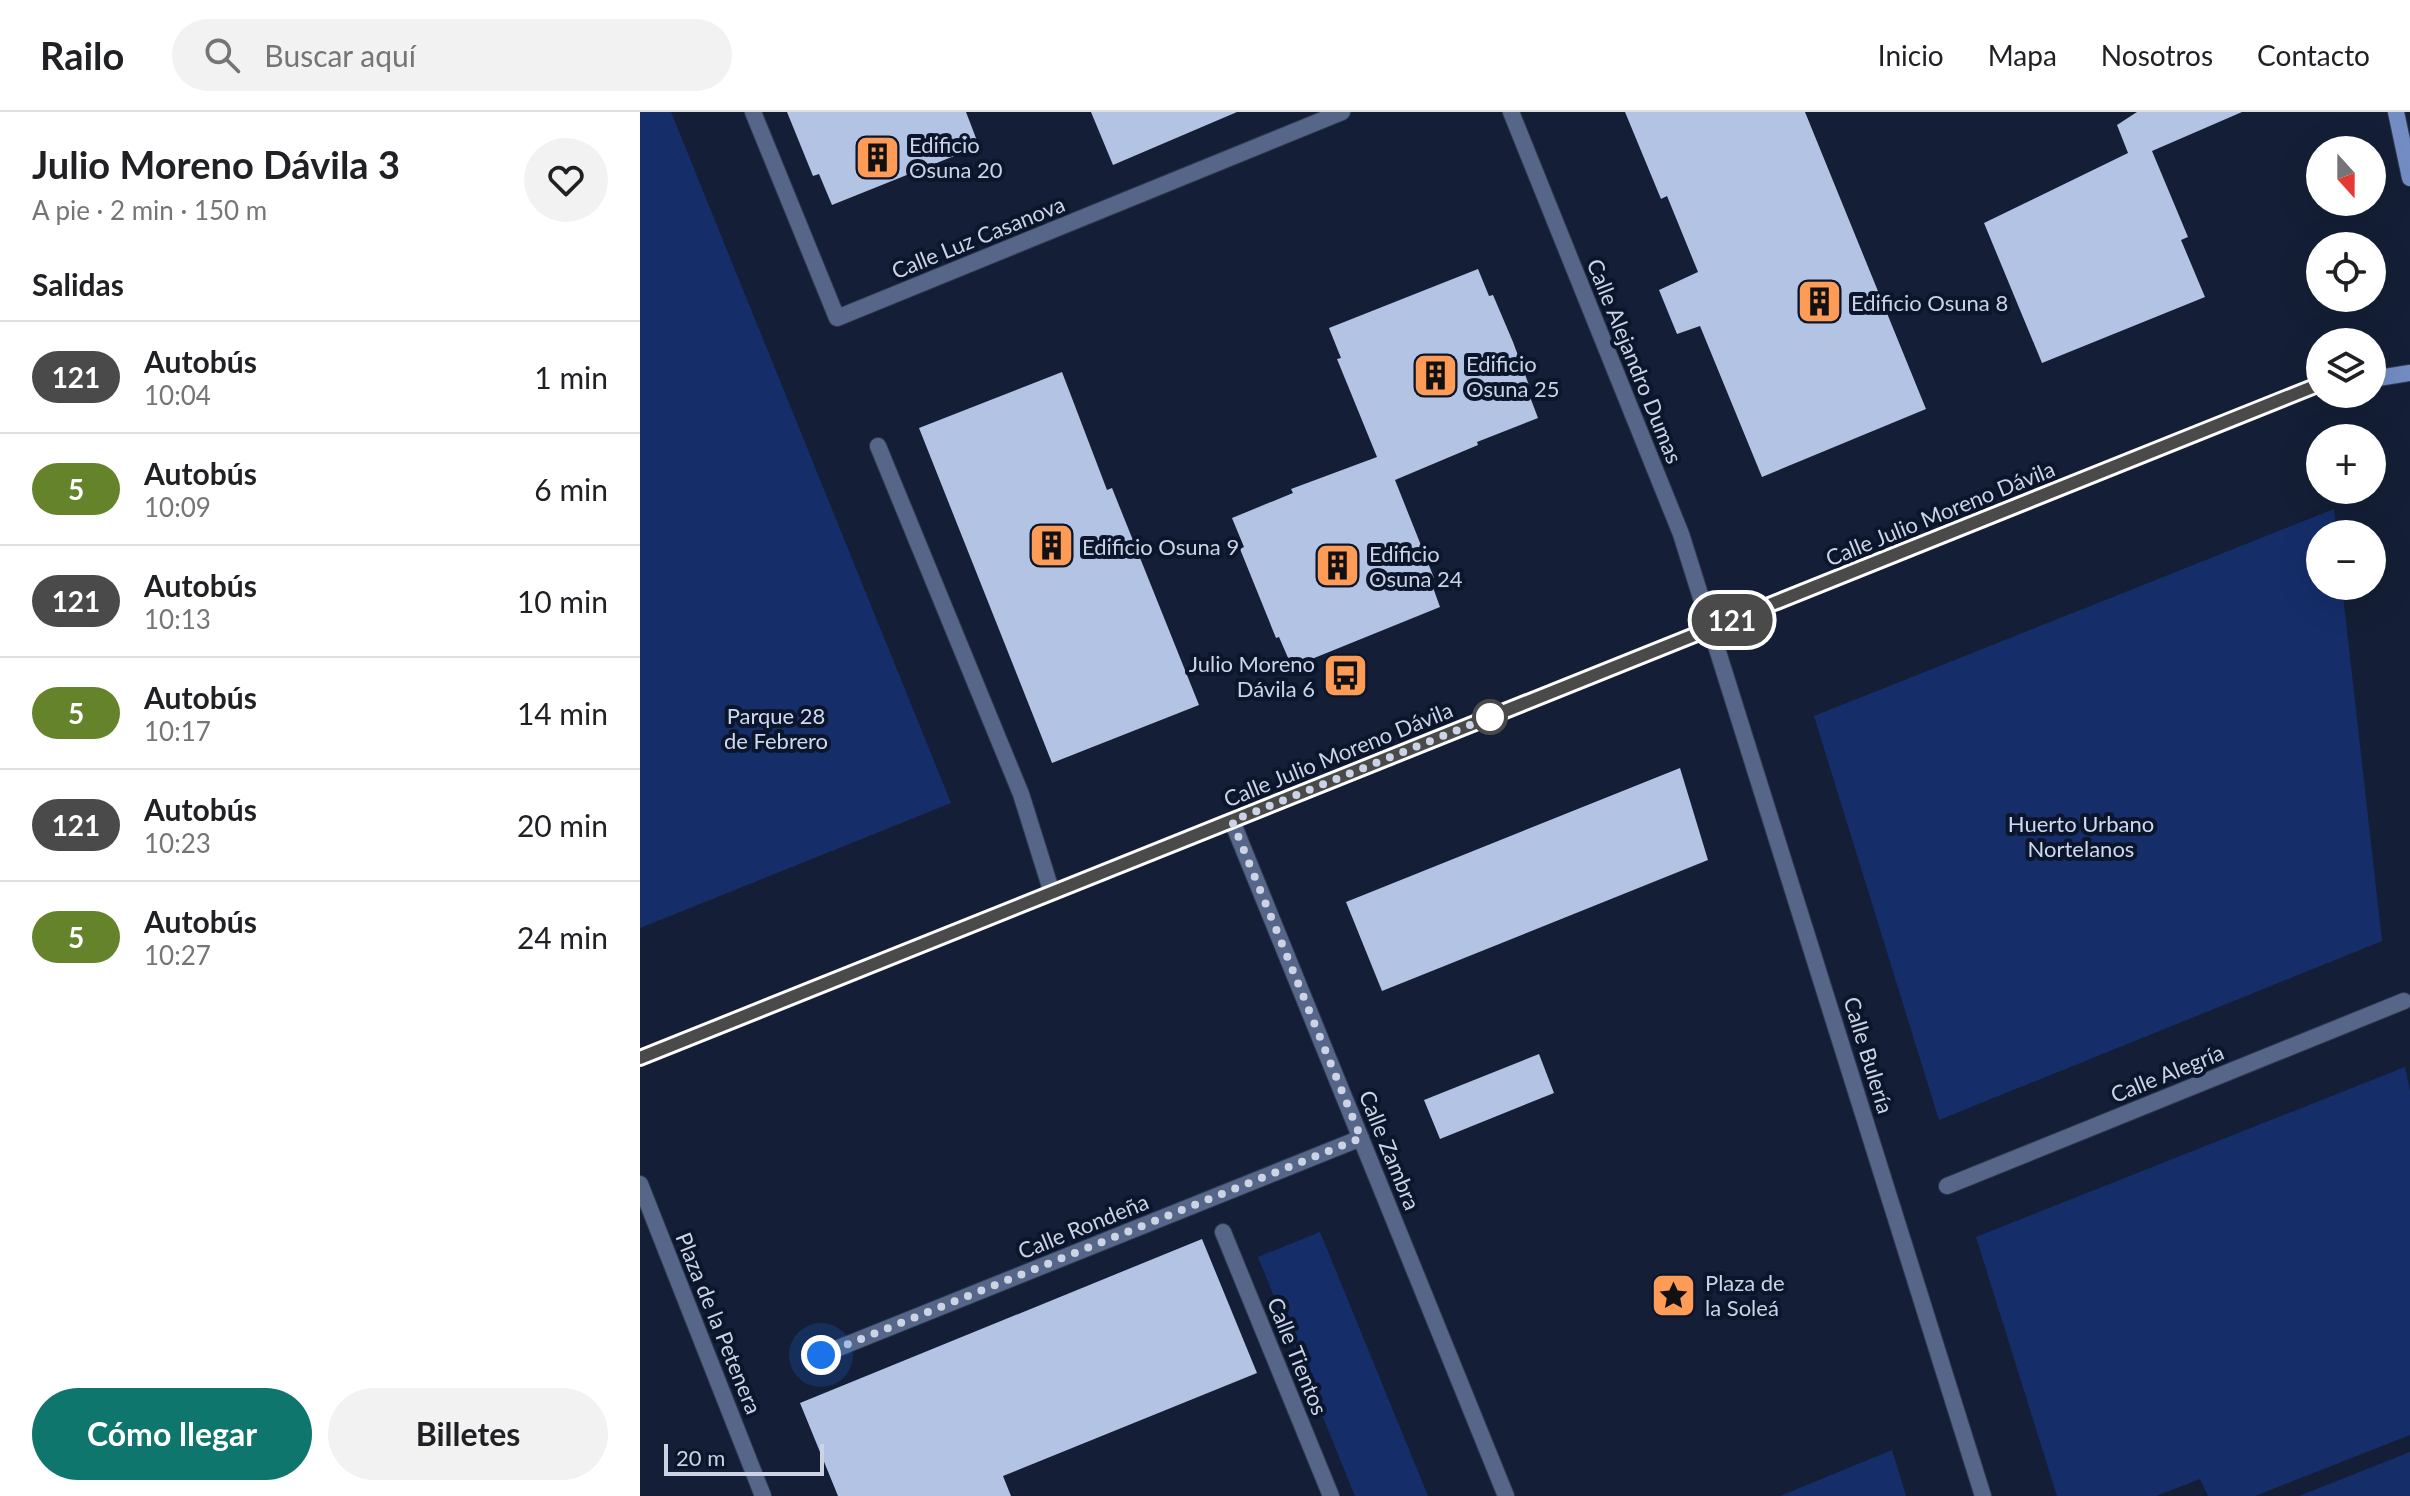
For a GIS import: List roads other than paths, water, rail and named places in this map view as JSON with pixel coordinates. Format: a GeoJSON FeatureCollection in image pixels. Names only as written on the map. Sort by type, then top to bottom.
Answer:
{"type":"FeatureCollection","features":[{"type":"Feature","properties":{"kind":"main road"},"geometry":{"type":"LineString","coordinates":[[2396,112],[2410,178]]}},
{"type":"Feature","properties":{"kind":"main road"},"geometry":{"type":"LineString","coordinates":[[2386,377],[2410,373]]}},
{"type":"Feature","properties":{"kind":"main road","name":"Calle Julio Moreno Dávila"},"geometry":{"type":"LineString","coordinates":[[640,1058],[2306,390]]}},
{"type":"Feature","properties":{"kind":"street","name":"Calle Luz Casanova"},"geometry":{"type":"LineString","coordinates":[[753,112],[837,318],[1342,112]]}},
{"type":"Feature","properties":{"kind":"street","name":"Calle Alejandro Dumas"},"geometry":{"type":"LineString","coordinates":[[1511,112],[1681,534],[1712,628]]}},
{"type":"Feature","properties":{"kind":"street"},"geometry":{"type":"LineString","coordinates":[[878,446],[1021,794],[1052,893]]}},
{"type":"Feature","properties":{"kind":"street","name":"Calle Bulería"},"geometry":{"type":"LineString","coordinates":[[1712,628],[1983,1496]]}},
{"type":"Feature","properties":{"kind":"street","name":"Calle Zambra"},"geometry":{"type":"LineString","coordinates":[[1232,821],[1506,1496]]}},
{"type":"Feature","properties":{"kind":"street","name":"Calle Alegría"},"geometry":{"type":"LineString","coordinates":[[1947,1186],[2404,1001]]}},
{"type":"Feature","properties":{"kind":"street","name":"Calle Rondeña"},"geometry":{"type":"LineString","coordinates":[[821,1355],[1361,1138]]}},
{"type":"Feature","properties":{"kind":"street","name":"Plaza de la Petenera"},"geometry":{"type":"LineString","coordinates":[[640,1184],[645,1213],[763,1496]]}},
{"type":"Feature","properties":{"kind":"street","name":"Calle Tientos"},"geometry":{"type":"LineString","coordinates":[[1223,1232],[1331,1496]]}},
{"type":"Feature","properties":{"kind":"place","name":"Edificio Osuna 20"},"geometry":{"type":"Point","coordinates":[878,157]}},
{"type":"Feature","properties":{"kind":"place","name":"Edificio Osuna 8"},"geometry":{"type":"Point","coordinates":[1820,302]}},
{"type":"Feature","properties":{"kind":"place","name":"Edificio Osuna 25"},"geometry":{"type":"Point","coordinates":[1435,376]}},
{"type":"Feature","properties":{"kind":"place","name":"Edificio Osuna 9"},"geometry":{"type":"Point","coordinates":[1051,546]}},
{"type":"Feature","properties":{"kind":"place","name":"Edificio Osuna 24"},"geometry":{"type":"Point","coordinates":[1338,566]}},
{"type":"Feature","properties":{"kind":"place","name":"Julio Moreno Dávila 6"},"geometry":{"type":"Point","coordinates":[1346,676]}},
{"type":"Feature","properties":{"kind":"place","name":"Plaza de la Soleá"},"geometry":{"type":"Point","coordinates":[1674,1295]}},
{"type":"Feature","properties":{"kind":"park label","name":"Parque 28 de Febrero"},"geometry":{"type":"Point","coordinates":[776,728]}},
{"type":"Feature","properties":{"kind":"park label","name":"Huerto Urbano Nortelanos"},"geometry":{"type":"Point","coordinates":[2081,836]}}]}
